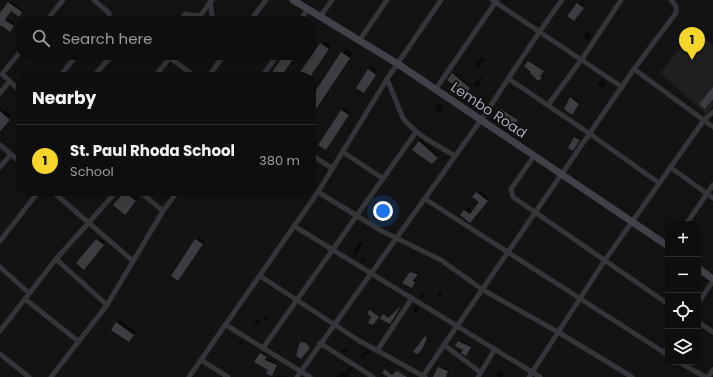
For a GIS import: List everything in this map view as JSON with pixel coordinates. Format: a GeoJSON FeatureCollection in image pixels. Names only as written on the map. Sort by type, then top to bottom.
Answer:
{"type":"FeatureCollection","features":[{"type":"Feature","properties":{"kind":"street"},"geometry":{"type":"LineString","coordinates":[[50,16],[63,0]]}},
{"type":"Feature","properties":{"kind":"street"},"geometry":{"type":"LineString","coordinates":[[94,0],[108,13],[109,16]]}},
{"type":"Feature","properties":{"kind":"street"},"geometry":{"type":"LineString","coordinates":[[254,16],[266,0]]}},
{"type":"Feature","properties":{"kind":"street","name":"Lembo Road"},"geometry":{"type":"LineString","coordinates":[[293,0],[307,10],[398,64],[665,244]]}},
{"type":"Feature","properties":{"kind":"street"},"geometry":{"type":"LineString","coordinates":[[320,17],[332,0]]}},
{"type":"Feature","properties":{"kind":"street"},"geometry":{"type":"LineString","coordinates":[[359,41],[387,0]]}},
{"type":"Feature","properties":{"kind":"street"},"geometry":{"type":"LineString","coordinates":[[316,195],[332,168],[344,152],[387,79],[440,0]]}},
{"type":"Feature","properties":{"kind":"street"},"geometry":{"type":"LineString","coordinates":[[297,377],[481,120],[539,31],[562,0]]}},
{"type":"Feature","properties":{"kind":"street"},"geometry":{"type":"LineString","coordinates":[[548,106],[582,60],[621,0]]}},
{"type":"Feature","properties":{"kind":"street"},"geometry":{"type":"LineString","coordinates":[[260,276],[377,351],[424,376],[634,69],[676,13],[676,6],[671,0]]}},
{"type":"Feature","properties":{"kind":"street"},"geometry":{"type":"LineString","coordinates":[[184,16],[185,14],[200,16],[211,1]]}},
{"type":"Feature","properties":{"kind":"street"},"geometry":{"type":"LineString","coordinates":[[211,1],[212,16]]}},
{"type":"Feature","properties":{"kind":"street"},"geometry":{"type":"LineString","coordinates":[[435,90],[495,1],[622,87]]}},
{"type":"Feature","properties":{"kind":"street"},"geometry":{"type":"LineString","coordinates":[[303,16],[307,10]]}},
{"type":"Feature","properties":{"kind":"street"},"geometry":{"type":"LineString","coordinates":[[16,57],[1,74],[16,87]]}},
{"type":"Feature","properties":{"kind":"street"},"geometry":{"type":"LineString","coordinates":[[63,72],[73,60]]}},
{"type":"Feature","properties":{"kind":"street"},"geometry":{"type":"LineString","coordinates":[[97,72],[108,60]]}},
{"type":"Feature","properties":{"kind":"street"},"geometry":{"type":"LineString","coordinates":[[158,72],[167,60]]}},
{"type":"Feature","properties":{"kind":"street"},"geometry":{"type":"LineString","coordinates":[[175,60],[190,72]]}},
{"type":"Feature","properties":{"kind":"street"},"geometry":{"type":"LineString","coordinates":[[212,72],[220,60]]}},
{"type":"Feature","properties":{"kind":"street"},"geometry":{"type":"LineString","coordinates":[[265,72],[274,60]]}},
{"type":"Feature","properties":{"kind":"street"},"geometry":{"type":"LineString","coordinates":[[634,69],[713,127]]}},
{"type":"Feature","properties":{"kind":"street"},"geometry":{"type":"LineString","coordinates":[[387,79],[403,118],[416,132],[455,156]]}},
{"type":"Feature","properties":{"kind":"street"},"geometry":{"type":"LineString","coordinates":[[509,79],[590,134],[658,183]]}},
{"type":"Feature","properties":{"kind":"street"},"geometry":{"type":"LineString","coordinates":[[0,93],[10,81]]}},
{"type":"Feature","properties":{"kind":"street"},"geometry":{"type":"LineString","coordinates":[[531,375],[604,260],[704,120],[713,112]]}},
{"type":"Feature","properties":{"kind":"street"},"geometry":{"type":"LineString","coordinates":[[263,348],[358,216],[382,178],[416,132]]}},
{"type":"Feature","properties":{"kind":"street"},"geometry":{"type":"LineString","coordinates":[[0,145],[16,158]]}},
{"type":"Feature","properties":{"kind":"street"},"geometry":{"type":"LineString","coordinates":[[344,152],[382,178]]}},
{"type":"Feature","properties":{"kind":"street"},"geometry":{"type":"LineString","coordinates":[[0,167],[11,154]]}},
{"type":"Feature","properties":{"kind":"street"},"geometry":{"type":"LineString","coordinates":[[534,156],[511,189],[513,197],[665,302]]}},
{"type":"Feature","properties":{"kind":"street"},"geometry":{"type":"LineString","coordinates":[[316,157],[332,168]]}},
{"type":"Feature","properties":{"kind":"street"},"geometry":{"type":"LineString","coordinates":[[670,167],[713,198]]}},
{"type":"Feature","properties":{"kind":"street"},"geometry":{"type":"LineString","coordinates":[[688,221],[713,185]]}},
{"type":"Feature","properties":{"kind":"street"},"geometry":{"type":"LineString","coordinates":[[318,192],[380,230],[441,260],[483,290],[558,332],[624,375],[632,377]]}},
{"type":"Feature","properties":{"kind":"street"},"geometry":{"type":"LineString","coordinates":[[0,241],[35,196]]}},
{"type":"Feature","properties":{"kind":"street"},"geometry":{"type":"LineString","coordinates":[[58,196],[133,262]]}},
{"type":"Feature","properties":{"kind":"street"},"geometry":{"type":"LineString","coordinates":[[0,331],[56,259],[112,196]]}},
{"type":"Feature","properties":{"kind":"street"},"geometry":{"type":"LineString","coordinates":[[145,196],[164,211]]}},
{"type":"Feature","properties":{"kind":"street"},"geometry":{"type":"LineString","coordinates":[[51,377],[107,304],[174,196]]}},
{"type":"Feature","properties":{"kind":"street"},"geometry":{"type":"LineString","coordinates":[[189,377],[315,196]]}},
{"type":"Feature","properties":{"kind":"street"},"geometry":{"type":"LineString","coordinates":[[425,199],[508,254],[665,353]]}},
{"type":"Feature","properties":{"kind":"street"},"geometry":{"type":"LineString","coordinates":[[294,226],[370,274],[458,325],[531,375],[540,377]]}},
{"type":"Feature","properties":{"kind":"street"},"geometry":{"type":"LineString","coordinates":[[56,259],[107,304]]}},
{"type":"Feature","properties":{"kind":"street"},"geometry":{"type":"LineString","coordinates":[[0,266],[29,292]]}},
{"type":"Feature","properties":{"kind":"street"},"geometry":{"type":"LineString","coordinates":[[701,270],[713,280],[701,298]]}},
{"type":"Feature","properties":{"kind":"street"},"geometry":{"type":"LineString","coordinates":[[377,351],[412,298]]}},
{"type":"Feature","properties":{"kind":"street"},"geometry":{"type":"LineString","coordinates":[[25,299],[78,341]]}},
{"type":"Feature","properties":{"kind":"street"},"geometry":{"type":"LineString","coordinates":[[701,324],[713,332]]}},
{"type":"Feature","properties":{"kind":"street"},"geometry":{"type":"LineString","coordinates":[[226,325],[310,377]]}},
{"type":"Feature","properties":{"kind":"street"},"geometry":{"type":"LineString","coordinates":[[320,343],[373,377]]}},
{"type":"Feature","properties":{"kind":"street"},"geometry":{"type":"LineString","coordinates":[[444,345],[479,375],[495,349]]}},
{"type":"Feature","properties":{"kind":"street"},"geometry":{"type":"LineString","coordinates":[[0,354],[29,377]]}},
{"type":"Feature","properties":{"kind":"street"},"geometry":{"type":"LineString","coordinates":[[201,360],[228,377]]}},
{"type":"Feature","properties":{"kind":"street"},"geometry":{"type":"LineString","coordinates":[[684,365],[705,377]]}},
{"type":"Feature","properties":{"kind":"street"},"geometry":{"type":"LineString","coordinates":[[708,377],[713,370]]}},
{"type":"Feature","properties":{"kind":"shaded area"},"geometry":{"type":"Polygon","coordinates":[[[697,28],[713,47],[713,106],[706,114],[660,73],[697,28]]]}},
{"type":"Feature","properties":{"kind":"building"},"geometry":{"type":"Polygon","coordinates":[[[8,2],[22,12],[20,16],[18,16],[11,11],[5,20],[14,26],[10,32],[1,25],[0,27],[0,13],[8,2]]]}},
{"type":"Feature","properties":{"kind":"building"},"geometry":{"type":"Polygon","coordinates":[[[577,3],[584,8],[574,21],[567,16],[577,3]]]}},
{"type":"Feature","properties":{"kind":"building"},"geometry":{"type":"Polygon","coordinates":[[[320,43],[329,49],[313,72],[300,72],[308,60],[316,60],[316,49],[320,43]]]}},
{"type":"Feature","properties":{"kind":"building"},"geometry":{"type":"Polygon","coordinates":[[[341,52],[350,58],[316,109],[316,90],[341,52]]]}},
{"type":"Feature","properties":{"kind":"building"},"geometry":{"type":"Polygon","coordinates":[[[281,60],[293,60],[284,72],[272,72],[281,60]]]}},
{"type":"Feature","properties":{"kind":"building"},"geometry":{"type":"Polygon","coordinates":[[[528,61],[544,71],[540,76],[542,78],[538,81],[524,66],[528,61]]]}},
{"type":"Feature","properties":{"kind":"building"},"geometry":{"type":"Polygon","coordinates":[[[368,69],[376,75],[364,93],[356,88],[368,69]]]}},
{"type":"Feature","properties":{"kind":"building"},"geometry":{"type":"Polygon","coordinates":[[[452,73],[470,88],[466,94],[447,80],[452,73]]]}},
{"type":"Feature","properties":{"kind":"building"},"geometry":{"type":"Polygon","coordinates":[[[713,87],[713,99],[705,109],[699,104],[713,87]]]}},
{"type":"Feature","properties":{"kind":"building"},"geometry":{"type":"Polygon","coordinates":[[[570,97],[579,104],[572,115],[564,109],[570,97]]]}},
{"type":"Feature","properties":{"kind":"building"},"geometry":{"type":"Polygon","coordinates":[[[501,109],[518,120],[512,128],[507,124],[509,121],[498,113],[501,109]]]}},
{"type":"Feature","properties":{"kind":"building"},"geometry":{"type":"Polygon","coordinates":[[[341,110],[349,115],[326,150],[318,145],[341,110]]]}},
{"type":"Feature","properties":{"kind":"building"},"geometry":{"type":"Polygon","coordinates":[[[0,111],[10,120],[0,131],[0,111]]]}},
{"type":"Feature","properties":{"kind":"building"},"geometry":{"type":"Polygon","coordinates":[[[574,137],[580,140],[573,151],[568,148],[574,137]]]}},
{"type":"Feature","properties":{"kind":"building"},"geometry":{"type":"Polygon","coordinates":[[[419,141],[438,158],[432,164],[412,150],[419,141]]]}},
{"type":"Feature","properties":{"kind":"building"},"geometry":{"type":"Polygon","coordinates":[[[476,192],[488,201],[470,223],[460,215],[464,210],[470,214],[479,202],[472,197],[476,192]]]}},
{"type":"Feature","properties":{"kind":"building"},"geometry":{"type":"Polygon","coordinates":[[[121,196],[129,196],[136,201],[125,215],[113,205],[121,196]]]}},
{"type":"Feature","properties":{"kind":"building"},"geometry":{"type":"Polygon","coordinates":[[[96,239],[104,245],[84,270],[76,263],[96,239]]]}},
{"type":"Feature","properties":{"kind":"building"},"geometry":{"type":"Polygon","coordinates":[[[195,239],[203,244],[178,281],[171,276],[195,239]]]}},
{"type":"Feature","properties":{"kind":"building"},"geometry":{"type":"Polygon","coordinates":[[[410,272],[418,274],[413,281],[415,282],[412,288],[402,283],[410,272]]]}},
{"type":"Feature","properties":{"kind":"building"},"geometry":{"type":"Polygon","coordinates":[[[401,306],[390,324],[380,319],[383,314],[388,318],[401,306]]]}},
{"type":"Feature","properties":{"kind":"building"},"geometry":{"type":"Polygon","coordinates":[[[370,310],[379,317],[373,325],[368,323],[371,317],[367,313],[370,310]]]}},
{"type":"Feature","properties":{"kind":"building"},"geometry":{"type":"Polygon","coordinates":[[[116,322],[134,335],[129,342],[111,330],[116,322]]]}},
{"type":"Feature","properties":{"kind":"building"},"geometry":{"type":"Polygon","coordinates":[[[425,336],[427,338],[422,349],[418,354],[413,352],[425,336]]]}},
{"type":"Feature","properties":{"kind":"building"},"geometry":{"type":"Polygon","coordinates":[[[458,341],[471,347],[466,356],[461,353],[463,350],[455,346],[458,341]]]}},
{"type":"Feature","properties":{"kind":"building"},"geometry":{"type":"Polygon","coordinates":[[[300,342],[306,343],[310,348],[301,359],[296,356],[300,342]]]}},
{"type":"Feature","properties":{"kind":"building"},"geometry":{"type":"Polygon","coordinates":[[[260,353],[267,357],[265,360],[277,365],[272,376],[266,374],[268,370],[254,362],[260,353]]]}},
{"type":"Feature","properties":{"kind":"building"},"geometry":{"type":"Polygon","coordinates":[[[438,367],[448,371],[446,377],[433,377],[438,367]]]}},
{"type":"Feature","properties":{"kind":"building"},"geometry":{"type":"Polygon","coordinates":[[[385,369],[392,375],[397,371],[407,377],[388,377],[382,373],[385,369]]]}},
{"type":"Feature","properties":{"kind":"place","name":"St. Paul Rhoda School"},"geometry":{"type":"Point","coordinates":[692,60]}}]}
